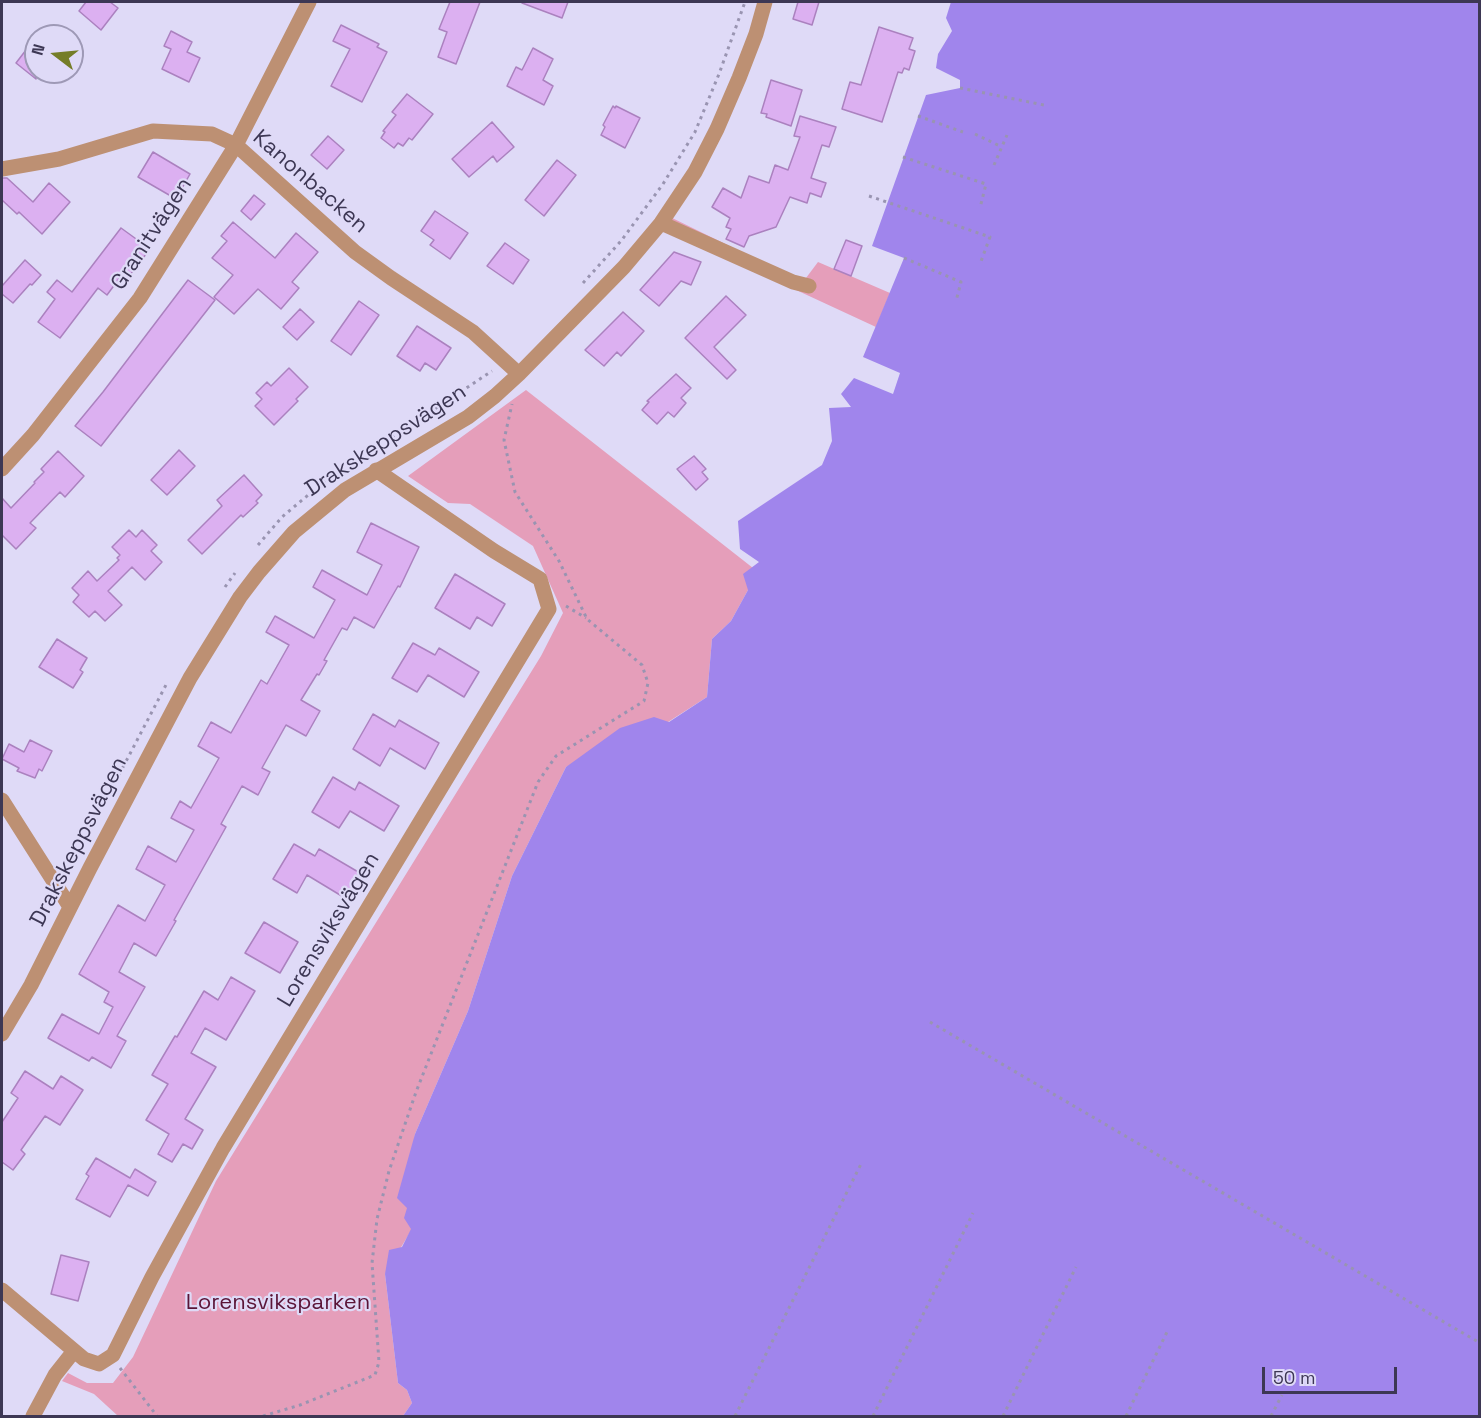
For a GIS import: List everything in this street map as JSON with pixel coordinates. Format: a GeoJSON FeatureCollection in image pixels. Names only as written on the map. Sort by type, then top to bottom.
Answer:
{"type":"FeatureCollection","features":[{"type":"Feature","properties":{"kind":"street","name":"Granitvägen"},"geometry":{"type":"LineString","coordinates":[[2,469],[33,435],[140,298],[236,145],[309,2]]}},
{"type":"Feature","properties":{"kind":"street","name":"Drakskeppsvägen"},"geometry":{"type":"LineString","coordinates":[[2,1034],[29,990],[190,678],[240,597],[294,531],[345,490],[468,417],[519,374],[624,267],[661,223],[696,172],[717,129],[756,34],[765,2]]}},
{"type":"Feature","properties":{"kind":"street","name":"Kanonbacken"},"geometry":{"type":"LineString","coordinates":[[2,169],[59,159],[153,131],[212,134],[236,145],[355,252],[473,332],[519,374]]}},
{"type":"Feature","properties":{"kind":"street"},"geometry":{"type":"LineString","coordinates":[[661,223],[794,282],[809,286]]}},
{"type":"Feature","properties":{"kind":"street","name":"Lorensviksvägen"},"geometry":{"type":"LineString","coordinates":[[113,1355],[152,1277],[223,1148],[549,609],[540,579],[494,551],[376,470]]}},
{"type":"Feature","properties":{"kind":"street"},"geometry":{"type":"LineString","coordinates":[[2,800],[70,907]]}},
{"type":"Feature","properties":{"kind":"street"},"geometry":{"type":"LineString","coordinates":[[2,1290],[84,1359],[99,1364],[113,1355]]}},
{"type":"Feature","properties":{"kind":"street"},"geometry":{"type":"LineString","coordinates":[[33,1416],[55,1376],[74,1351]]}},
{"type":"Feature","properties":{"kind":"path"},"geometry":{"type":"LineString","coordinates":[[960,88],[1044,105]]}},
{"type":"Feature","properties":{"kind":"path"},"geometry":{"type":"LineString","coordinates":[[918,116],[963,132]]}},
{"type":"Feature","properties":{"kind":"path"},"geometry":{"type":"LineString","coordinates":[[975,134],[1002,147]]}},
{"type":"Feature","properties":{"kind":"path"},"geometry":{"type":"LineString","coordinates":[[994,165],[1007,135]]}},
{"type":"Feature","properties":{"kind":"path"},"geometry":{"type":"LineString","coordinates":[[903,157],[986,184],[980,208]]}},
{"type":"Feature","properties":{"kind":"path"},"geometry":{"type":"LineString","coordinates":[[869,196],[990,237],[980,264]]}},
{"type":"Feature","properties":{"kind":"path"},"geometry":{"type":"LineString","coordinates":[[904,258],[961,282],[956,301]]}},
{"type":"Feature","properties":{"kind":"path"},"geometry":{"type":"LineString","coordinates":[[263,1416],[300,1405],[375,1375],[380,1362],[372,1263],[377,1220],[389,1171],[417,1092],[538,782],[556,756],[645,701],[648,683],[642,665],[587,619],[559,561],[515,492],[504,440],[519,374]]}},
{"type":"Feature","properties":{"kind":"path"},"geometry":{"type":"LineString","coordinates":[[930,1022],[1479,1343]]}},
{"type":"Feature","properties":{"kind":"path"},"geometry":{"type":"LineString","coordinates":[[735,1416],[861,1164]]}},
{"type":"Feature","properties":{"kind":"path"},"geometry":{"type":"LineString","coordinates":[[873,1416],[974,1213]]}},
{"type":"Feature","properties":{"kind":"path"},"geometry":{"type":"LineString","coordinates":[[1003,1416],[1076,1267]]}},
{"type":"Feature","properties":{"kind":"path"},"geometry":{"type":"LineString","coordinates":[[1126,1416],[1168,1330]]}},
{"type":"Feature","properties":{"kind":"path"},"geometry":{"type":"LineString","coordinates":[[113,1355],[122,1371],[157,1416]]}},
{"type":"Feature","properties":{"kind":"path"},"geometry":{"type":"LineString","coordinates":[[1271,1416],[1282,1395]]}},
{"type":"Feature","properties":{"kind":"green space"},"geometry":{"type":"Polygon","coordinates":[[[666,215],[803,282],[818,262],[890,293],[876,327],[658,226],[666,215]]]}},
{"type":"Feature","properties":{"kind":"green space","name":"Lorensviksparken"},"geometry":{"type":"Polygon","coordinates":[[[526,390],[753,568],[748,590],[731,621],[712,639],[707,697],[668,722],[566,767],[512,876],[468,1011],[415,1134],[407,1208],[412,1229],[385,1274],[398,1383],[407,1390],[412,1403],[403,1416],[118,1416],[94,1394],[62,1381],[68,1373],[87,1383],[113,1383],[133,1357],[216,1181],[541,656],[563,613],[533,546],[470,504],[448,503],[408,476],[526,390]]]}},
{"type":"Feature","properties":{"kind":"shaded area"},"geometry":{"type":"Polygon","coordinates":[[[951,2],[1479,2],[1479,1416],[403,1416],[412,1403],[407,1390],[398,1383],[385,1274],[389,1250],[402,1247],[411,1229],[404,1218],[407,1208],[397,1198],[415,1134],[468,1011],[512,876],[566,767],[620,728],[654,717],[669,722],[707,697],[712,639],[731,621],[748,590],[743,574],[759,562],[740,549],[738,521],[822,465],[832,441],[829,408],[851,407],[841,394],[854,378],[893,394],[900,373],[863,357],[904,258],[872,246],[926,95],[960,88],[960,80],[936,68],[938,54],[952,31],[946,18],[951,2]]]}},
{"type":"Feature","properties":{"kind":"building"},"geometry":{"type":"Polygon","coordinates":[[[86,2],[110,2],[118,8],[101,30],[79,11],[86,2]]]}},
{"type":"Feature","properties":{"kind":"building"},"geometry":{"type":"Polygon","coordinates":[[[450,2],[480,2],[456,64],[438,57],[447,32],[439,29],[450,2]]]}},
{"type":"Feature","properties":{"kind":"building"},"geometry":{"type":"Polygon","coordinates":[[[522,2],[568,2],[562,18],[522,2]]]}},
{"type":"Feature","properties":{"kind":"building"},"geometry":{"type":"Polygon","coordinates":[[[798,2],[819,2],[812,25],[793,19],[798,2]]]}},
{"type":"Feature","properties":{"kind":"building"},"geometry":{"type":"Polygon","coordinates":[[[341,25],[379,44],[377,47],[387,52],[362,102],[331,86],[350,49],[333,41],[341,25]]]}},
{"type":"Feature","properties":{"kind":"building"},"geometry":{"type":"Polygon","coordinates":[[[879,27],[913,38],[909,49],[915,51],[909,70],[904,68],[902,73],[898,72],[882,122],[842,109],[850,82],[861,85],[879,27]]]}},
{"type":"Feature","properties":{"kind":"building"},"geometry":{"type":"Polygon","coordinates":[[[171,31],[192,42],[187,52],[200,58],[189,82],[162,69],[171,49],[164,46],[171,31]]]}},
{"type":"Feature","properties":{"kind":"building"},"geometry":{"type":"Polygon","coordinates":[[[533,48],[553,59],[543,80],[553,86],[544,105],[507,86],[516,67],[522,70],[533,48]]]}},
{"type":"Feature","properties":{"kind":"building"},"geometry":{"type":"Polygon","coordinates":[[[24,53],[24,69],[16,63],[24,53]]]}},
{"type":"Feature","properties":{"kind":"building"},"geometry":{"type":"Polygon","coordinates":[[[771,80],[802,90],[791,126],[761,113],[771,80]]]}},
{"type":"Feature","properties":{"kind":"building"},"geometry":{"type":"Polygon","coordinates":[[[407,94],[433,114],[412,140],[409,138],[403,146],[398,143],[394,148],[381,138],[385,132],[383,131],[396,115],[392,112],[407,94]]]}},
{"type":"Feature","properties":{"kind":"building"},"geometry":{"type":"Polygon","coordinates":[[[613,106],[640,118],[625,148],[601,135],[605,127],[603,125],[613,106]]]}},
{"type":"Feature","properties":{"kind":"building"},"geometry":{"type":"Polygon","coordinates":[[[800,116],[836,127],[829,147],[822,145],[811,178],[826,183],[821,197],[810,193],[807,203],[790,197],[776,227],[749,236],[744,247],[726,239],[731,229],[726,227],[730,218],[712,207],[723,188],[741,198],[749,176],[769,183],[775,165],[788,170],[800,137],[794,136],[800,116]]]}},
{"type":"Feature","properties":{"kind":"building"},"geometry":{"type":"Polygon","coordinates":[[[492,122],[514,147],[497,162],[493,156],[469,177],[452,159],[492,122]]]}},
{"type":"Feature","properties":{"kind":"building"},"geometry":{"type":"Polygon","coordinates":[[[328,136],[344,150],[327,169],[311,155],[328,136]]]}},
{"type":"Feature","properties":{"kind":"building"},"geometry":{"type":"Polygon","coordinates":[[[153,152],[190,174],[176,199],[138,177],[153,152]]]}},
{"type":"Feature","properties":{"kind":"building"},"geometry":{"type":"Polygon","coordinates":[[[557,160],[576,175],[544,216],[525,200],[557,160]]]}},
{"type":"Feature","properties":{"kind":"building"},"geometry":{"type":"Polygon","coordinates":[[[2,178],[7,178],[33,202],[49,183],[70,202],[42,234],[19,212],[17,214],[2,200],[2,178]]]}},
{"type":"Feature","properties":{"kind":"building"},"geometry":{"type":"Polygon","coordinates":[[[254,195],[265,204],[251,220],[241,211],[254,195]]]}},
{"type":"Feature","properties":{"kind":"building"},"geometry":{"type":"Polygon","coordinates":[[[435,211],[468,233],[450,259],[430,245],[434,240],[421,231],[435,211]]]}},
{"type":"Feature","properties":{"kind":"building"},"geometry":{"type":"Polygon","coordinates":[[[233,222],[275,258],[296,233],[318,252],[292,282],[299,288],[281,309],[258,289],[234,314],[214,297],[233,275],[212,258],[227,241],[221,236],[233,222]]]}},
{"type":"Feature","properties":{"kind":"building"},"geometry":{"type":"Polygon","coordinates":[[[121,228],[150,249],[129,276],[124,272],[107,295],[98,288],[60,338],[38,322],[55,299],[47,292],[57,280],[72,292],[121,228]]]}},
{"type":"Feature","properties":{"kind":"building"},"geometry":{"type":"Polygon","coordinates":[[[846,240],[862,246],[851,276],[834,269],[846,240]]]}},
{"type":"Feature","properties":{"kind":"building"},"geometry":{"type":"Polygon","coordinates":[[[505,243],[529,260],[513,284],[487,266],[505,243]]]}},
{"type":"Feature","properties":{"kind":"building"},"geometry":{"type":"Polygon","coordinates":[[[674,252],[701,262],[691,285],[681,281],[659,306],[640,290],[674,252]]]}},
{"type":"Feature","properties":{"kind":"building"},"geometry":{"type":"Polygon","coordinates":[[[25,260],[41,275],[13,303],[2,294],[2,286],[25,260]]]}},
{"type":"Feature","properties":{"kind":"building"},"geometry":{"type":"Polygon","coordinates":[[[188,280],[215,300],[101,446],[75,426],[188,280]]]}},
{"type":"Feature","properties":{"kind":"building"},"geometry":{"type":"Polygon","coordinates":[[[726,296],[746,315],[714,347],[736,370],[727,379],[685,338],[726,296]]]}},
{"type":"Feature","properties":{"kind":"building"},"geometry":{"type":"Polygon","coordinates":[[[359,301],[379,315],[351,355],[331,341],[359,301]]]}},
{"type":"Feature","properties":{"kind":"building"},"geometry":{"type":"Polygon","coordinates":[[[300,309],[314,322],[297,340],[283,327],[300,309]]]}},
{"type":"Feature","properties":{"kind":"building"},"geometry":{"type":"Polygon","coordinates":[[[623,312],[644,331],[621,356],[617,352],[604,366],[585,350],[623,312]]]}},
{"type":"Feature","properties":{"kind":"building"},"geometry":{"type":"Polygon","coordinates":[[[417,326],[451,348],[436,370],[425,363],[420,371],[397,356],[417,326]]]}},
{"type":"Feature","properties":{"kind":"building"},"geometry":{"type":"Polygon","coordinates":[[[289,368],[308,387],[296,399],[298,401],[274,425],[255,406],[262,399],[256,393],[267,382],[271,386],[289,368]]]}},
{"type":"Feature","properties":{"kind":"building"},"geometry":{"type":"Polygon","coordinates":[[[676,374],[691,388],[681,398],[686,403],[674,417],[668,412],[657,424],[642,410],[649,402],[647,401],[676,374]]]}},
{"type":"Feature","properties":{"kind":"building"},"geometry":{"type":"Polygon","coordinates":[[[179,450],[195,466],[167,495],[151,480],[179,450]]]}},
{"type":"Feature","properties":{"kind":"building"},"geometry":{"type":"Polygon","coordinates":[[[58,451],[84,476],[65,497],[60,492],[30,523],[36,528],[16,549],[2,535],[2,498],[11,508],[35,483],[44,472],[41,469],[58,451]]]}},
{"type":"Feature","properties":{"kind":"building"},"geometry":{"type":"Polygon","coordinates":[[[694,456],[706,469],[702,472],[708,479],[696,490],[677,469],[694,456]]]}},
{"type":"Feature","properties":{"kind":"building"},"geometry":{"type":"Polygon","coordinates":[[[244,475],[262,495],[256,501],[258,503],[243,517],[241,515],[202,554],[188,540],[222,506],[217,500],[244,475]]]}},
{"type":"Feature","properties":{"kind":"building"},"geometry":{"type":"Polygon","coordinates":[[[371,523],[419,547],[400,587],[398,586],[374,628],[354,617],[347,630],[342,628],[324,660],[327,661],[301,700],[320,711],[306,736],[286,725],[262,768],[270,772],[258,795],[242,786],[221,824],[226,827],[156,956],[134,943],[119,972],[145,987],[117,1036],[126,1041],[111,1068],[92,1057],[89,1061],[48,1038],[62,1014],[99,1034],[113,1007],[104,1002],[109,992],[79,974],[118,905],[145,921],[165,885],[136,869],[148,846],[176,862],[194,830],[171,818],[180,801],[191,808],[219,758],[198,746],[211,722],[231,733],[261,680],[267,684],[289,645],[266,632],[275,616],[314,638],[335,600],[313,587],[322,570],[367,595],[382,565],[357,552],[371,523]]]}},
{"type":"Feature","properties":{"kind":"building"},"geometry":{"type":"Polygon","coordinates":[[[129,530],[136,537],[142,530],[157,545],[151,551],[162,562],[145,580],[132,567],[108,591],[122,605],[105,621],[95,611],[89,617],[73,602],[79,595],[72,588],[88,571],[97,581],[119,560],[117,558],[120,555],[112,547],[129,530]]]}},
{"type":"Feature","properties":{"kind":"building"},"geometry":{"type":"Polygon","coordinates":[[[455,574],[505,604],[492,626],[477,617],[470,629],[435,608],[455,574]]]}},
{"type":"Feature","properties":{"kind":"building"},"geometry":{"type":"Polygon","coordinates":[[[57,639],[87,658],[80,670],[83,672],[73,688],[39,667],[57,639]]]}},
{"type":"Feature","properties":{"kind":"building"},"geometry":{"type":"Polygon","coordinates":[[[413,643],[435,655],[439,648],[479,672],[464,697],[428,675],[417,692],[392,678],[413,643]]]}},
{"type":"Feature","properties":{"kind":"building"},"geometry":{"type":"Polygon","coordinates":[[[373,714],[395,727],[399,720],[439,743],[425,769],[390,748],[380,766],[353,749],[373,714]]]}},
{"type":"Feature","properties":{"kind":"building"},"geometry":{"type":"Polygon","coordinates":[[[30,740],[52,751],[42,771],[39,769],[35,778],[17,771],[19,768],[2,759],[9,744],[24,752],[30,740]]]}},
{"type":"Feature","properties":{"kind":"building"},"geometry":{"type":"Polygon","coordinates":[[[333,777],[355,790],[359,782],[399,806],[384,831],[350,811],[339,828],[312,812],[333,777]]]}},
{"type":"Feature","properties":{"kind":"building"},"geometry":{"type":"Polygon","coordinates":[[[294,844],[315,856],[319,849],[360,873],[345,898],[307,875],[297,893],[273,879],[294,844]]]}},
{"type":"Feature","properties":{"kind":"building"},"geometry":{"type":"Polygon","coordinates":[[[264,922],[298,942],[280,973],[245,953],[264,922]]]}},
{"type":"Feature","properties":{"kind":"building"},"geometry":{"type":"Polygon","coordinates":[[[231,977],[255,991],[226,1040],[205,1028],[191,1053],[216,1067],[185,1119],[203,1130],[192,1149],[183,1144],[172,1162],[158,1154],[169,1134],[146,1120],[168,1084],[152,1075],[204,991],[218,1000],[231,977]]]}},
{"type":"Feature","properties":{"kind":"building"},"geometry":{"type":"Polygon","coordinates":[[[25,1071],[53,1089],[61,1076],[83,1090],[60,1125],[45,1116],[21,1150],[25,1154],[13,1170],[2,1162],[2,1122],[18,1098],[11,1093],[25,1071]]]}},
{"type":"Feature","properties":{"kind":"building"},"geometry":{"type":"Polygon","coordinates":[[[96,1158],[130,1178],[135,1169],[156,1182],[148,1196],[128,1185],[110,1217],[76,1199],[89,1176],[86,1174],[96,1158]]]}},
{"type":"Feature","properties":{"kind":"building"},"geometry":{"type":"Polygon","coordinates":[[[61,1255],[89,1262],[78,1301],[51,1294],[61,1255]]]}}]}
